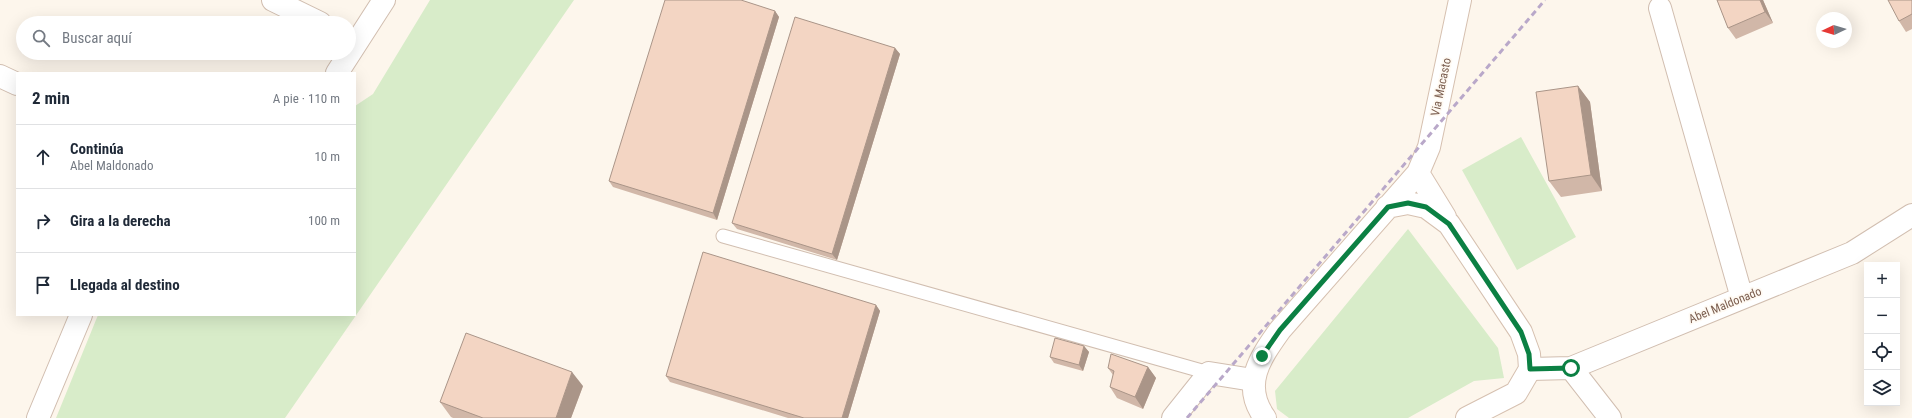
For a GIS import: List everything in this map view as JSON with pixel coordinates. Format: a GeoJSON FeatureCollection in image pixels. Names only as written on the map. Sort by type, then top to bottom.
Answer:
{"type":"FeatureCollection","features":[{"type":"Feature","properties":{"kind":"street"},"geometry":{"type":"LineString","coordinates":[[273,0],[306,16]]}},
{"type":"Feature","properties":{"kind":"street"},"geometry":{"type":"LineString","coordinates":[[356,37],[384,0]]}},
{"type":"Feature","properties":{"kind":"street","name":"Via Macasto"},"geometry":{"type":"LineString","coordinates":[[1253,380],[1262,356],[1280,330],[1418,173],[1429,147],[1460,0]]}},
{"type":"Feature","properties":{"kind":"street"},"geometry":{"type":"LineString","coordinates":[[1660,8],[1742,298]]}},
{"type":"Feature","properties":{"kind":"street"},"geometry":{"type":"LineString","coordinates":[[338,72],[344,60]]}},
{"type":"Feature","properties":{"kind":"street"},"geometry":{"type":"LineString","coordinates":[[0,76],[16,84]]}},
{"type":"Feature","properties":{"kind":"street"},"geometry":{"type":"LineString","coordinates":[[1418,173],[1449,224],[1521,332],[1529,354],[1530,369],[1516,393],[1466,418]]}},
{"type":"Feature","properties":{"kind":"street"},"geometry":{"type":"LineString","coordinates":[[1388,207],[1408,203],[1426,207],[1449,224]]}},
{"type":"Feature","properties":{"kind":"street","name":"Abel Maldonado"},"geometry":{"type":"LineString","coordinates":[[1530,369],[1571,368],[1852,253],[1912,215]]}},
{"type":"Feature","properties":{"kind":"street"},"geometry":{"type":"LineString","coordinates":[[38,418],[81,316]]}},
{"type":"Feature","properties":{"kind":"street"},"geometry":{"type":"LineString","coordinates":[[1571,368],[1610,418]]}},
{"type":"Feature","properties":{"kind":"street"},"geometry":{"type":"LineString","coordinates":[[1173,418],[1209,373],[1253,380],[1254,396],[1260,411],[1265,418]]}},
{"type":"Feature","properties":{"kind":"lane"},"geometry":{"type":"LineString","coordinates":[[723,236],[1209,373]]}},
{"type":"Feature","properties":{"kind":"green space"},"geometry":{"type":"Polygon","coordinates":[[[430,0],[574,0],[356,315],[356,105],[373,94],[430,0]]]}},
{"type":"Feature","properties":{"kind":"green space"},"geometry":{"type":"Polygon","coordinates":[[[1521,137],[1576,237],[1517,270],[1462,170],[1521,137]]]}},
{"type":"Feature","properties":{"kind":"green space"},"geometry":{"type":"Polygon","coordinates":[[[1408,229],[1498,348],[1504,378],[1474,381],[1408,418],[1289,418],[1277,409],[1275,391],[1408,229]]]}},
{"type":"Feature","properties":{"kind":"green space"},"geometry":{"type":"Polygon","coordinates":[[[98,316],[356,316],[285,418],[56,418],[98,316]]]}},
{"type":"Feature","properties":{"kind":"building"},"geometry":{"type":"Polygon","coordinates":[[[665,0],[741,0],[775,11],[713,213],[609,181],[665,0]]]}},
{"type":"Feature","properties":{"kind":"building"},"geometry":{"type":"Polygon","coordinates":[[[1717,0],[1760,0],[1765,12],[1728,28],[1717,0]]]}},
{"type":"Feature","properties":{"kind":"building"},"geometry":{"type":"Polygon","coordinates":[[[1888,0],[1912,0],[1912,14],[1899,21],[1888,0]]]}},
{"type":"Feature","properties":{"kind":"building"},"geometry":{"type":"Polygon","coordinates":[[[795,17],[895,48],[832,254],[732,223],[795,17]]]}},
{"type":"Feature","properties":{"kind":"building"},"geometry":{"type":"Polygon","coordinates":[[[1578,86],[1591,175],[1549,181],[1536,92],[1578,86]]]}},
{"type":"Feature","properties":{"kind":"building"},"geometry":{"type":"Polygon","coordinates":[[[703,252],[876,305],[842,418],[804,418],[666,376],[703,252]]]}},
{"type":"Feature","properties":{"kind":"building"},"geometry":{"type":"Polygon","coordinates":[[[466,333],[572,372],[556,418],[483,418],[440,402],[466,333]]]}},
{"type":"Feature","properties":{"kind":"building"},"geometry":{"type":"Polygon","coordinates":[[[1055,338],[1084,346],[1079,365],[1050,357],[1055,338]]]}},
{"type":"Feature","properties":{"kind":"building"},"geometry":{"type":"Polygon","coordinates":[[[1111,354],[1148,367],[1135,397],[1110,387],[1114,371],[1108,368],[1111,354]]]}},
{"type":"Feature","properties":{"kind":"railway"},"geometry":{"type":"LineString","coordinates":[[1187,418],[1545,0]]}},
{"type":"Feature","properties":{"kind":"route"},"geometry":{"type":"LineString","coordinates":[[1262,356],[1280,330],[1388,207],[1408,203],[1426,207],[1449,224],[1521,332],[1529,354],[1530,369],[1571,368]]}}]}
